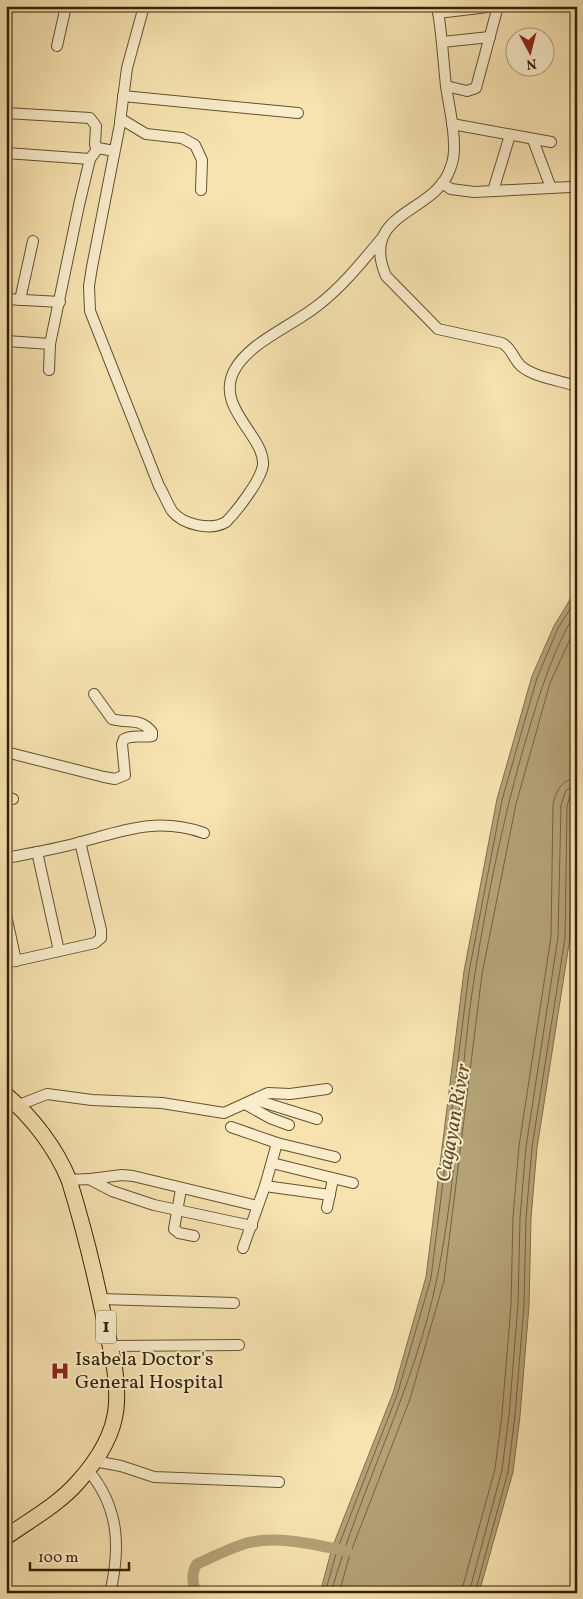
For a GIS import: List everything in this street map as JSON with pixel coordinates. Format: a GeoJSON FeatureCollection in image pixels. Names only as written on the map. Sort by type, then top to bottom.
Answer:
{"type":"FeatureCollection","features":[{"type":"Feature","properties":{"kind":"highway","name":"1"},"geometry":{"type":"LineString","coordinates":[[6,1095],[19,1106],[62,1162],[69,1180],[111,1346],[117,1390],[116,1410],[110,1432],[91,1465],[62,1498],[6,1537]]}},
{"type":"Feature","properties":{"kind":"street"},"geometry":{"type":"LineString","coordinates":[[57,46],[66,6]]}},
{"type":"Feature","properties":{"kind":"street"},"geometry":{"type":"LineString","coordinates":[[144,6],[127,68],[120,122],[121,119],[146,134],[182,138],[195,145],[200,152],[202,160],[201,190]]}},
{"type":"Feature","properties":{"kind":"street"},"geometry":{"type":"LineString","coordinates":[[121,119],[89,286],[90,311],[159,486],[172,511],[185,521],[212,526],[226,522],[261,470],[262,456],[230,396],[234,372],[241,361],[266,339],[317,306],[345,281],[397,219],[442,183],[453,160],[452,124],[446,86],[438,9],[497,6],[476,88],[467,91],[446,86]]}},
{"type":"Feature","properties":{"kind":"street"},"geometry":{"type":"LineString","coordinates":[[442,42],[490,37]]}},
{"type":"Feature","properties":{"kind":"street"},"geometry":{"type":"LineString","coordinates":[[123,96],[298,113]]}},
{"type":"Feature","properties":{"kind":"street"},"geometry":{"type":"LineString","coordinates":[[6,113],[90,118],[96,126],[95,142],[98,148]]}},
{"type":"Feature","properties":{"kind":"street"},"geometry":{"type":"LineString","coordinates":[[452,124],[550,142]]}},
{"type":"Feature","properties":{"kind":"street"},"geometry":{"type":"LineString","coordinates":[[493,191],[510,135]]}},
{"type":"Feature","properties":{"kind":"street"},"geometry":{"type":"LineString","coordinates":[[533,140],[551,188]]}},
{"type":"Feature","properties":{"kind":"street"},"geometry":{"type":"LineString","coordinates":[[98,148],[114,151]]}},
{"type":"Feature","properties":{"kind":"street"},"geometry":{"type":"LineString","coordinates":[[49,370],[50,344],[90,159],[98,148]]}},
{"type":"Feature","properties":{"kind":"street"},"geometry":{"type":"LineString","coordinates":[[6,153],[90,159]]}},
{"type":"Feature","properties":{"kind":"street"},"geometry":{"type":"LineString","coordinates":[[442,183],[451,189],[461,191],[570,187]]}},
{"type":"Feature","properties":{"kind":"street"},"geometry":{"type":"LineString","coordinates":[[382,238],[380,251],[386,276],[438,329],[502,343],[507,346],[516,361],[527,370],[573,385]]}},
{"type":"Feature","properties":{"kind":"street"},"geometry":{"type":"LineString","coordinates":[[20,300],[33,242]]}},
{"type":"Feature","properties":{"kind":"street"},"geometry":{"type":"LineString","coordinates":[[6,299],[60,302]]}},
{"type":"Feature","properties":{"kind":"street"},"geometry":{"type":"LineString","coordinates":[[6,342],[50,344]]}},
{"type":"Feature","properties":{"kind":"street"},"geometry":{"type":"LineString","coordinates":[[6,752],[104,777],[115,779],[125,776],[122,744],[124,739],[134,735],[149,737],[152,732],[137,720],[112,719],[94,694]]}},
{"type":"Feature","properties":{"kind":"street"},"geometry":{"type":"LineString","coordinates":[[6,858],[80,842],[128,828],[155,825],[181,826],[204,834]]}},
{"type":"Feature","properties":{"kind":"street"},"geometry":{"type":"LineString","coordinates":[[6,915],[11,962],[98,942],[102,935],[80,842]]}},
{"type":"Feature","properties":{"kind":"street"},"geometry":{"type":"LineString","coordinates":[[37,852],[59,951]]}},
{"type":"Feature","properties":{"kind":"street"},"geometry":{"type":"LineString","coordinates":[[19,1106],[47,1094],[92,1100],[162,1103],[224,1113],[268,1093],[290,1094],[327,1089]]}},
{"type":"Feature","properties":{"kind":"street"},"geometry":{"type":"LineString","coordinates":[[256,1100],[317,1119]]}},
{"type":"Feature","properties":{"kind":"street"},"geometry":{"type":"LineString","coordinates":[[245,1104],[270,1118],[289,1125]]}},
{"type":"Feature","properties":{"kind":"street"},"geometry":{"type":"LineString","coordinates":[[231,1127],[276,1142],[335,1157]]}},
{"type":"Feature","properties":{"kind":"street"},"geometry":{"type":"LineString","coordinates":[[243,1248],[265,1186],[276,1142]]}},
{"type":"Feature","properties":{"kind":"street"},"geometry":{"type":"LineString","coordinates":[[272,1163],[353,1183]]}},
{"type":"Feature","properties":{"kind":"street"},"geometry":{"type":"LineString","coordinates":[[69,1180],[122,1175],[257,1206]]}},
{"type":"Feature","properties":{"kind":"street"},"geometry":{"type":"LineString","coordinates":[[89,1179],[98,1182],[112,1191],[154,1204],[252,1226]]}},
{"type":"Feature","properties":{"kind":"street"},"geometry":{"type":"LineString","coordinates":[[327,1208],[333,1179]]}},
{"type":"Feature","properties":{"kind":"street"},"geometry":{"type":"LineString","coordinates":[[265,1186],[330,1195]]}},
{"type":"Feature","properties":{"kind":"street"},"geometry":{"type":"LineString","coordinates":[[181,1189],[174,1229],[179,1233],[194,1236]]}},
{"type":"Feature","properties":{"kind":"street"},"geometry":{"type":"LineString","coordinates":[[100,1299],[234,1303]]}},
{"type":"Feature","properties":{"kind":"street"},"geometry":{"type":"LineString","coordinates":[[111,1346],[239,1344]]}},
{"type":"Feature","properties":{"kind":"street"},"geometry":{"type":"LineString","coordinates":[[110,1593],[116,1569],[117,1529],[111,1506],[91,1465],[121,1466],[154,1478],[279,1482]]}},
{"type":"Feature","properties":{"kind":"water","name":"Cagayan River"},"geometry":{"type":"Polygon","coordinates":[[[577,588],[577,790],[572,807],[570,938],[537,1148],[531,1218],[529,1306],[520,1416],[513,1472],[479,1593],[320,1593],[332,1548],[393,1393],[426,1277],[464,971],[497,799],[532,676],[554,626],[577,588]]]}},
{"type":"Feature","properties":{"kind":"waterway"},"geometry":{"type":"LineString","coordinates":[[197,1593],[193,1578],[197,1564],[247,1543],[285,1540],[347,1551]]}},
{"type":"Feature","properties":{"kind":"place","name":"Isabela Doctor's General Hospital"},"geometry":{"type":"Point","coordinates":[60,1371]}}]}
